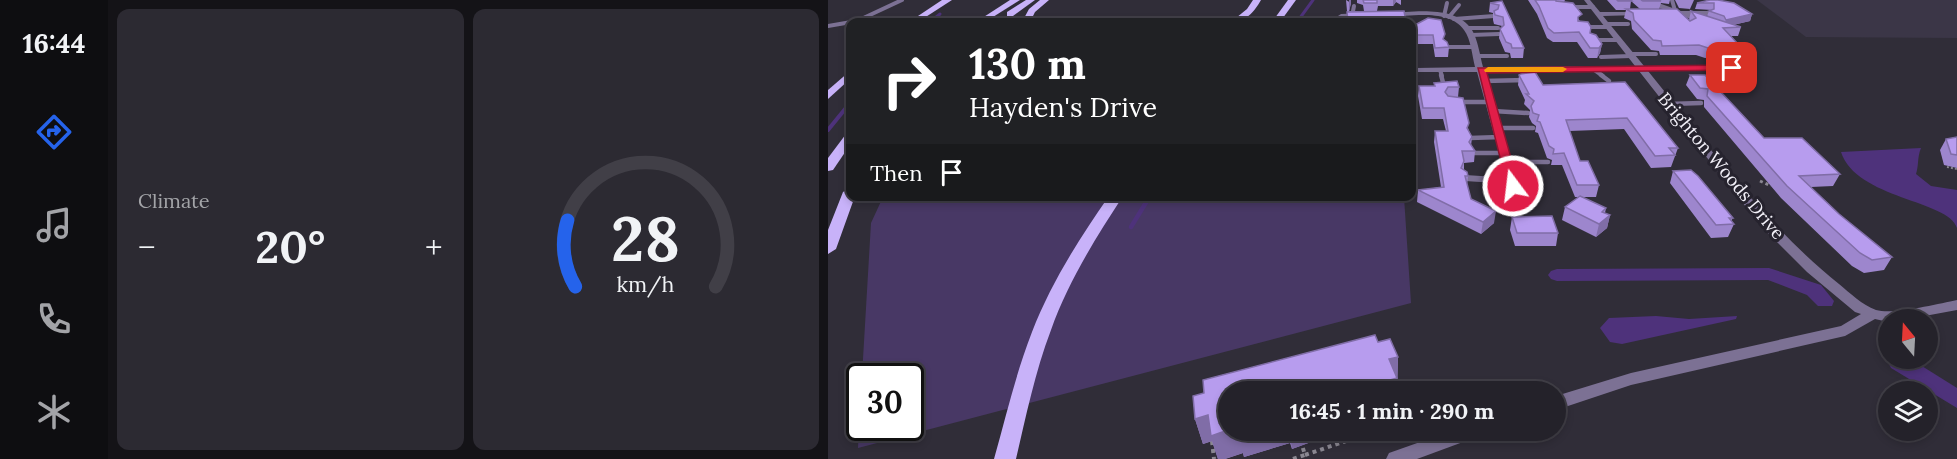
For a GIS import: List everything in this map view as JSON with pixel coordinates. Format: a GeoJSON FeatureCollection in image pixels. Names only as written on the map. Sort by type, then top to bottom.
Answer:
{"type":"FeatureCollection","features":[{"type":"Feature","properties":{"kind":"main road"},"geometry":{"type":"LineString","coordinates":[[919,18],[948,0]]}},
{"type":"Feature","properties":{"kind":"main road"},"geometry":{"type":"LineString","coordinates":[[987,18],[1016,0]]}},
{"type":"Feature","properties":{"kind":"main road"},"geometry":{"type":"LineString","coordinates":[[1004,18],[1031,0]]}},
{"type":"Feature","properties":{"kind":"main road"},"geometry":{"type":"LineString","coordinates":[[1028,18],[1044,0]]}},
{"type":"Feature","properties":{"kind":"main road"},"geometry":{"type":"LineString","coordinates":[[1240,18],[1250,11],[1257,0]]}},
{"type":"Feature","properties":{"kind":"main road"},"geometry":{"type":"LineString","coordinates":[[1279,18],[1292,0]]}},
{"type":"Feature","properties":{"kind":"main road"},"geometry":{"type":"LineString","coordinates":[[828,96],[846,78]]}},
{"type":"Feature","properties":{"kind":"main road"},"geometry":{"type":"LineString","coordinates":[[828,167],[846,142]]}},
{"type":"Feature","properties":{"kind":"main road"},"geometry":{"type":"LineString","coordinates":[[828,249],[847,201]]}},
{"type":"Feature","properties":{"kind":"main road"},"geometry":{"type":"LineString","coordinates":[[1005,459],[1032,358],[1048,314],[1072,265],[1113,201]]}},
{"type":"Feature","properties":{"kind":"street","name":"Brighton Woods Drive"},"geometry":{"type":"LineString","coordinates":[[1587,0],[1773,231],[1818,274],[1860,308],[1873,314]]}},
{"type":"Feature","properties":{"kind":"street"},"geometry":{"type":"LineString","coordinates":[[1658,9],[1676,13]]}},
{"type":"Feature","properties":{"kind":"street"},"geometry":{"type":"LineString","coordinates":[[1595,10],[1647,13]]}},
{"type":"Feature","properties":{"kind":"street"},"geometry":{"type":"LineString","coordinates":[[1341,15],[1371,15]]}},
{"type":"Feature","properties":{"kind":"street"},"geometry":{"type":"LineString","coordinates":[[1382,15],[1449,17],[1469,32],[1512,184]]}},
{"type":"Feature","properties":{"kind":"street"},"geometry":{"type":"LineString","coordinates":[[1416,70],[1732,68]]}},
{"type":"Feature","properties":{"kind":"street"},"geometry":{"type":"LineString","coordinates":[[1566,400],[1631,379],[1845,331],[1873,314],[1888,317],[1957,305]]}},
{"type":"Feature","properties":{"kind":"street"},"geometry":{"type":"LineString","coordinates":[[1395,459],[1445,441]]}},
{"type":"Feature","properties":{"kind":"lane"},"geometry":{"type":"LineString","coordinates":[[863,18],[902,0]]}},
{"type":"Feature","properties":{"kind":"lane"},"geometry":{"type":"LineString","coordinates":[[1672,0],[1676,13],[1682,20]]}},
{"type":"Feature","properties":{"kind":"lane"},"geometry":{"type":"LineString","coordinates":[[1448,3],[1449,17]]}},
{"type":"Feature","properties":{"kind":"lane"},"geometry":{"type":"LineString","coordinates":[[1664,4],[1666,9]]}},
{"type":"Feature","properties":{"kind":"lane"},"geometry":{"type":"LineString","coordinates":[[1449,17],[1459,5]]}},
{"type":"Feature","properties":{"kind":"lane"},"geometry":{"type":"LineString","coordinates":[[1354,6],[1355,15]]}},
{"type":"Feature","properties":{"kind":"lane"},"geometry":{"type":"LineString","coordinates":[[1396,6],[1397,15]]}},
{"type":"Feature","properties":{"kind":"lane"},"geometry":{"type":"LineString","coordinates":[[1558,7],[1595,10]]}},
{"type":"Feature","properties":{"kind":"lane"},"geometry":{"type":"LineString","coordinates":[[1658,9],[1666,9],[1704,21]]}},
{"type":"Feature","properties":{"kind":"lane"},"geometry":{"type":"LineString","coordinates":[[1676,13],[1709,13]]}},
{"type":"Feature","properties":{"kind":"lane"},"geometry":{"type":"LineString","coordinates":[[1676,13],[1712,19]]}},
{"type":"Feature","properties":{"kind":"lane"},"geometry":{"type":"LineString","coordinates":[[1449,17],[1494,16]]}},
{"type":"Feature","properties":{"kind":"lane"},"geometry":{"type":"LineString","coordinates":[[828,26],[846,23]]}},
{"type":"Feature","properties":{"kind":"lane"},"geometry":{"type":"LineString","coordinates":[[1580,27],[1628,24]]}},
{"type":"Feature","properties":{"kind":"lane"},"geometry":{"type":"LineString","coordinates":[[1469,32],[1498,28]]}},
{"type":"Feature","properties":{"kind":"lane"},"geometry":{"type":"LineString","coordinates":[[1469,32],[1499,34]]}},
{"type":"Feature","properties":{"kind":"lane"},"geometry":{"type":"LineString","coordinates":[[1591,40],[1618,40]]}},
{"type":"Feature","properties":{"kind":"lane"},"geometry":{"type":"LineString","coordinates":[[1446,47],[1474,47]]}},
{"type":"Feature","properties":{"kind":"lane"},"geometry":{"type":"LineString","coordinates":[[1601,57],[1656,54]]}},
{"type":"Feature","properties":{"kind":"lane"},"geometry":{"type":"LineString","coordinates":[[1477,56],[1507,56]]}},
{"type":"Feature","properties":{"kind":"lane"},"geometry":{"type":"LineString","coordinates":[[1593,69],[1609,81]]}},
{"type":"Feature","properties":{"kind":"lane"},"geometry":{"type":"LineString","coordinates":[[1440,70],[1444,86]]}},
{"type":"Feature","properties":{"kind":"lane"},"geometry":{"type":"LineString","coordinates":[[1484,81],[1530,79]]}},
{"type":"Feature","properties":{"kind":"lane"},"geometry":{"type":"LineString","coordinates":[[1449,102],[1491,106],[1528,113]]}},
{"type":"Feature","properties":{"kind":"lane"},"geometry":{"type":"LineString","coordinates":[[1669,104],[1701,103]]}},
{"type":"Feature","properties":{"kind":"lane"},"geometry":{"type":"LineString","coordinates":[[1470,138],[1533,128]]}},
{"type":"Feature","properties":{"kind":"lane"},"geometry":{"type":"LineString","coordinates":[[1472,153],[1548,162]]}},
{"type":"Feature","properties":{"kind":"lane"},"geometry":{"type":"LineString","coordinates":[[1465,178],[1490,177],[1512,184]]}},
{"type":"Feature","properties":{"kind":"path"},"geometry":{"type":"LineString","coordinates":[[1947,167],[1957,169]]}},
{"type":"Feature","properties":{"kind":"path"},"geometry":{"type":"LineString","coordinates":[[1760,181],[1764,185],[1771,186]]}},
{"type":"Feature","properties":{"kind":"path"},"geometry":{"type":"LineString","coordinates":[[1212,441],[1214,459]]}},
{"type":"Feature","properties":{"kind":"path"},"geometry":{"type":"LineString","coordinates":[[1293,459],[1346,441]]}},
{"type":"Feature","properties":{"kind":"path"},"geometry":{"type":"LineString","coordinates":[[1302,445],[1305,455]]}},
{"type":"Feature","properties":{"kind":"shaded area"},"geometry":{"type":"Polygon","coordinates":[[[1757,0],[1957,0],[1957,38],[1806,37],[1757,0]]]}},
{"type":"Feature","properties":{"kind":"shaded area"},"geometry":{"type":"Polygon","coordinates":[[[1921,148],[1916,174],[1931,186],[1957,190],[1957,228],[1950,219],[1938,211],[1864,180],[1850,168],[1841,152],[1921,148]]]}},
{"type":"Feature","properties":{"kind":"shaded area"},"geometry":{"type":"Polygon","coordinates":[[[881,201],[1404,201],[1411,303],[924,431],[924,363],[863,363],[871,223],[881,201]]]}},
{"type":"Feature","properties":{"kind":"shaded area"},"geometry":{"type":"Polygon","coordinates":[[[1656,316],[1689,319],[1737,316],[1736,319],[1622,344],[1610,342],[1600,328],[1609,318],[1656,316]]]}},
{"type":"Feature","properties":{"kind":"shaded area"},"geometry":{"type":"Polygon","coordinates":[[[858,441],[885,441],[858,448],[858,441]]]}},
{"type":"Feature","properties":{"kind":"building"},"geometry":{"type":"Polygon","coordinates":[[[1363,0],[1377,0],[1377,3],[1364,3],[1363,0]]]}},
{"type":"Feature","properties":{"kind":"building"},"geometry":{"type":"Polygon","coordinates":[[[1535,0],[1573,3],[1582,14],[1578,17],[1578,21],[1588,22],[1591,27],[1590,33],[1596,35],[1602,44],[1599,48],[1590,48],[1579,32],[1554,33],[1548,28],[1535,0]]]}},
{"type":"Feature","properties":{"kind":"building"},"geometry":{"type":"Polygon","coordinates":[[[1710,0],[1734,3],[1752,14],[1726,20],[1724,16],[1709,11],[1714,9],[1714,3],[1697,3],[1710,0]]]}},
{"type":"Feature","properties":{"kind":"building"},"geometry":{"type":"Polygon","coordinates":[[[1502,1],[1524,48],[1512,48],[1511,44],[1506,42],[1500,29],[1504,25],[1503,17],[1495,15],[1494,11],[1499,5],[1490,3],[1502,1]]]}},
{"type":"Feature","properties":{"kind":"building"},"geometry":{"type":"Polygon","coordinates":[[[1626,9],[1677,9],[1690,21],[1696,18],[1691,11],[1741,27],[1723,28],[1740,46],[1708,48],[1699,45],[1662,46],[1661,41],[1653,40],[1634,20],[1633,13],[1626,9]]]}},
{"type":"Feature","properties":{"kind":"building"},"geometry":{"type":"Polygon","coordinates":[[[1404,11],[1405,18],[1348,18],[1347,12],[1404,11]]]}},
{"type":"Feature","properties":{"kind":"building"},"geometry":{"type":"Polygon","coordinates":[[[1428,18],[1441,20],[1445,34],[1443,39],[1449,47],[1435,48],[1433,35],[1416,35],[1416,24],[1428,18]]]}},
{"type":"Feature","properties":{"kind":"building"},"geometry":{"type":"Polygon","coordinates":[[[1535,72],[1543,85],[1625,82],[1678,148],[1669,148],[1675,155],[1655,156],[1627,118],[1566,120],[1580,161],[1588,161],[1599,185],[1577,185],[1564,153],[1553,154],[1554,149],[1549,146],[1540,122],[1537,121],[1539,115],[1533,113],[1531,106],[1534,101],[1526,94],[1529,94],[1519,75],[1535,72]]]}},
{"type":"Feature","properties":{"kind":"building"},"geometry":{"type":"Polygon","coordinates":[[[1690,75],[1705,75],[1764,138],[1802,138],[1840,174],[1799,176],[1839,214],[1892,257],[1872,260],[1860,253],[1787,186],[1707,96],[1708,89],[1700,88],[1690,75]]]}},
{"type":"Feature","properties":{"kind":"building"},"geometry":{"type":"Polygon","coordinates":[[[1457,81],[1459,87],[1448,87],[1445,92],[1448,96],[1463,98],[1469,123],[1467,128],[1472,137],[1469,142],[1475,151],[1462,151],[1464,161],[1461,168],[1467,172],[1468,176],[1465,176],[1471,199],[1496,211],[1483,222],[1418,190],[1444,187],[1435,131],[1448,131],[1444,108],[1423,108],[1419,86],[1435,86],[1434,83],[1457,81]]]}},
{"type":"Feature","properties":{"kind":"building"},"geometry":{"type":"Polygon","coordinates":[[[1957,137],[1957,155],[1951,154],[1946,139],[1957,137]]]}},
{"type":"Feature","properties":{"kind":"building"},"geometry":{"type":"Polygon","coordinates":[[[1691,170],[1733,218],[1729,218],[1734,224],[1716,225],[1673,171],[1691,170]]]}},
{"type":"Feature","properties":{"kind":"building"},"geometry":{"type":"Polygon","coordinates":[[[1580,196],[1606,208],[1602,212],[1610,215],[1599,224],[1565,207],[1580,196]]]}},
{"type":"Feature","properties":{"kind":"building"},"geometry":{"type":"Polygon","coordinates":[[[1552,216],[1558,233],[1517,233],[1512,217],[1552,216]]]}},
{"type":"Feature","properties":{"kind":"building"},"geometry":{"type":"Polygon","coordinates":[[[1375,335],[1378,342],[1390,339],[1398,357],[1389,359],[1397,378],[1386,381],[1218,381],[1218,434],[1211,436],[1208,415],[1195,419],[1193,396],[1204,393],[1203,380],[1375,335]]]}},
{"type":"Feature","properties":{"kind":"waterway"},"geometry":{"type":"LineString","coordinates":[[1300,18],[1313,0]]}},
{"type":"Feature","properties":{"kind":"waterway"},"geometry":{"type":"LineString","coordinates":[[935,18],[940,14]]}},
{"type":"Feature","properties":{"kind":"waterway"},"geometry":{"type":"LineString","coordinates":[[828,130],[846,108]]}},
{"type":"Feature","properties":{"kind":"waterway"},"geometry":{"type":"LineString","coordinates":[[1131,227],[1147,201]]}},
{"type":"Feature","properties":{"kind":"waterway"},"geometry":{"type":"LineString","coordinates":[[1557,275],[1769,274],[1814,290],[1825,301]]}},
{"type":"Feature","properties":{"kind":"waterway"},"geometry":{"type":"LineString","coordinates":[[1909,369],[1957,399]]}},
{"type":"Feature","properties":{"kind":"slow traffic"},"geometry":{"type":"LineString","coordinates":[[1488,70],[1563,69]]}},
{"type":"Feature","properties":{"kind":"route"},"geometry":{"type":"LineString","coordinates":[[1513,186],[1481,70],[1732,68]]}}]}
